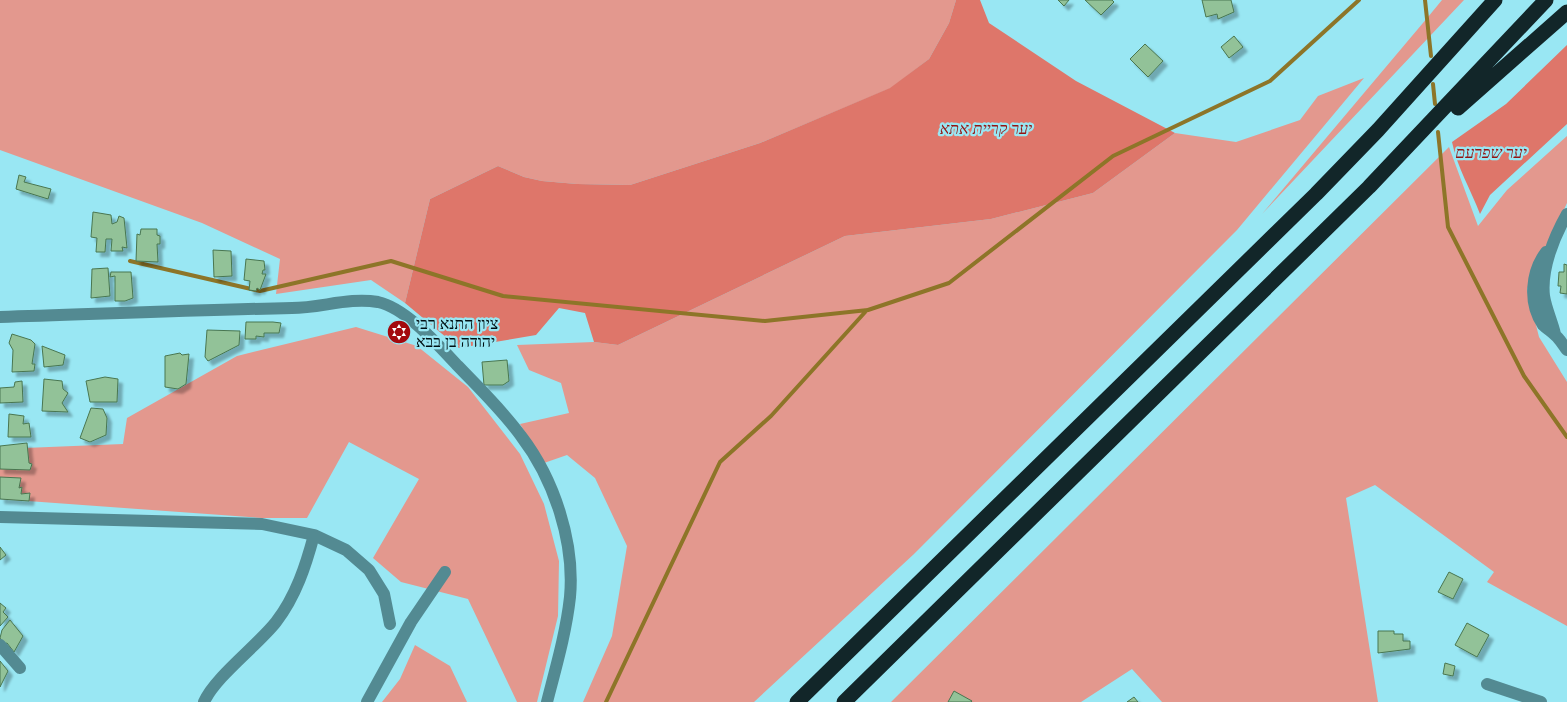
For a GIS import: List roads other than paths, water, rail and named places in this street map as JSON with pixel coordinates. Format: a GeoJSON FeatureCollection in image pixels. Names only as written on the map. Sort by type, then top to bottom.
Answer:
{"type":"FeatureCollection","features":[{"type":"Feature","properties":{"kind":"highway"},"geometry":{"type":"LineString","coordinates":[[797,702],[1310,201],[1378,130],[1496,0]]}},
{"type":"Feature","properties":{"kind":"highway"},"geometry":{"type":"LineString","coordinates":[[844,702],[1369,187],[1546,0]]}},
{"type":"Feature","properties":{"kind":"highway"},"geometry":{"type":"LineString","coordinates":[[1369,187],[1567,12]]}},
{"type":"Feature","properties":{"kind":"street"},"geometry":{"type":"LineString","coordinates":[[1567,214],[1551,246],[1545,272],[1544,295],[1555,334],[1567,350]]}},
{"type":"Feature","properties":{"kind":"street"},"geometry":{"type":"LineString","coordinates":[[0,317],[303,308],[365,301],[381,303],[403,315],[430,337],[521,435],[542,469],[561,515],[570,566],[570,597],[562,649],[547,702]]}},
{"type":"Feature","properties":{"kind":"street"},"geometry":{"type":"LineString","coordinates":[[0,516],[262,524],[314,534],[346,550],[369,570],[384,594],[390,624]]}},
{"type":"Feature","properties":{"kind":"street"},"geometry":{"type":"LineString","coordinates":[[204,702],[216,686],[276,622],[295,592],[305,568],[314,534]]}},
{"type":"Feature","properties":{"kind":"street"},"geometry":{"type":"LineString","coordinates":[[367,702],[411,622],[445,572]]}},
{"type":"Feature","properties":{"kind":"street"},"geometry":{"type":"LineString","coordinates":[[0,645],[20,668]]}},
{"type":"Feature","properties":{"kind":"street"},"geometry":{"type":"LineString","coordinates":[[1487,684],[1541,702]]}},
{"type":"Feature","properties":{"kind":"waterway"},"geometry":{"type":"LineString","coordinates":[[130,261],[260,291],[391,261],[503,296],[765,321],[868,310],[949,283],[1113,156],[1270,81],[1359,0]]}},
{"type":"Feature","properties":{"kind":"waterway"},"geometry":{"type":"LineString","coordinates":[[1425,0],[1431,56]]}},
{"type":"Feature","properties":{"kind":"waterway"},"geometry":{"type":"LineString","coordinates":[[1433,84],[1435,104]]}},
{"type":"Feature","properties":{"kind":"waterway"},"geometry":{"type":"LineString","coordinates":[[1438,132],[1448,227],[1524,376],[1567,437]]}},
{"type":"Feature","properties":{"kind":"waterway"},"geometry":{"type":"LineString","coordinates":[[606,702],[720,462],[771,416],[867,310]]}},
{"type":"Feature","properties":{"kind":"place","name":"ציון התנא רבי יהודה בן בבא"},"geometry":{"type":"Point","coordinates":[399,332]}},
{"type":"Feature","properties":{"kind":"park label","name":"יער קריית אתא"},"geometry":{"type":"Point","coordinates":[986,128]}},
{"type":"Feature","properties":{"kind":"park label","name":"יער שפרעם"},"geometry":{"type":"Point","coordinates":[1491,152]}}]}
